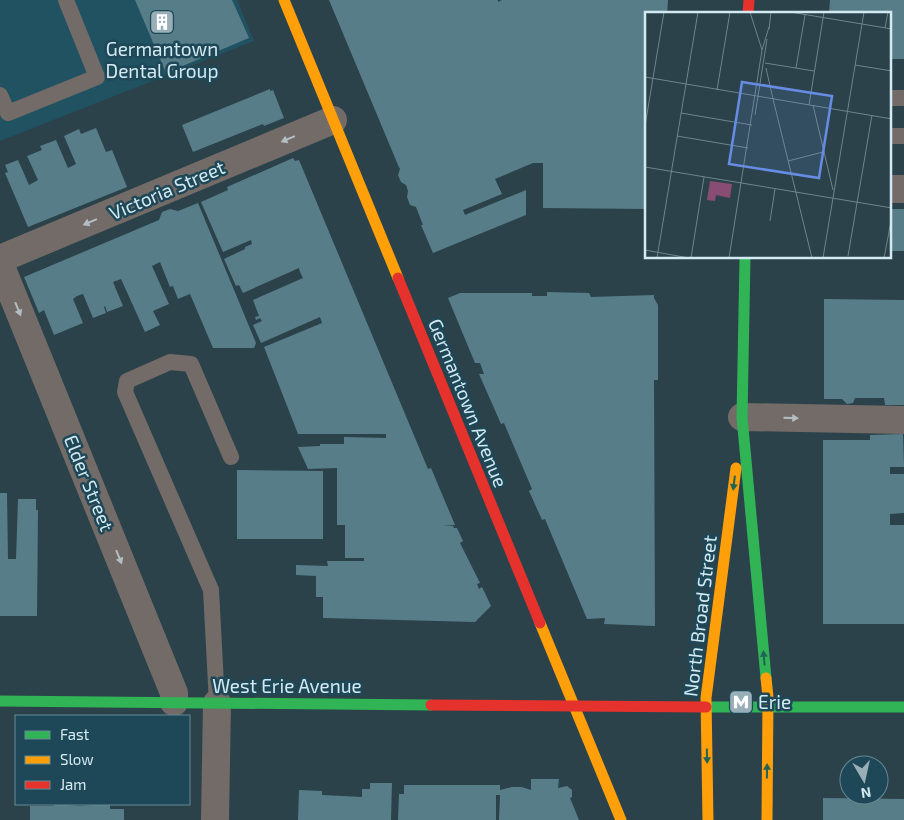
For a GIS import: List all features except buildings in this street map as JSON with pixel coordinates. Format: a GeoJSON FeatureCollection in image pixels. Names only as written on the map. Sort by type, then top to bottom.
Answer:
{"type":"FeatureCollection","features":[{"type":"Feature","properties":{"kind":"main road","name":"Germantown Avenue"},"geometry":{"type":"LineString","coordinates":[[284,0],[621,820]]}},
{"type":"Feature","properties":{"kind":"main road","name":"North Broad Street"},"geometry":{"type":"LineString","coordinates":[[708,820],[706,707],[742,417],[745,259]]}},
{"type":"Feature","properties":{"kind":"main road","name":"North Broad Street"},"geometry":{"type":"LineString","coordinates":[[742,417],[768,706],[767,820]]}},
{"type":"Feature","properties":{"kind":"main road","name":"West Erie Avenue"},"geometry":{"type":"LineString","coordinates":[[0,701],[904,707]]}},
{"type":"Feature","properties":{"kind":"street","name":"Victoria Street"},"geometry":{"type":"LineString","coordinates":[[0,259],[333,120]]}},
{"type":"Feature","properties":{"kind":"street","name":"Elder Street"},"geometry":{"type":"LineString","coordinates":[[0,264],[174,693],[174,702]]}},
{"type":"Feature","properties":{"kind":"street"},"geometry":{"type":"LineString","coordinates":[[742,417],[904,420]]}},
{"type":"Feature","properties":{"kind":"street"},"geometry":{"type":"LineString","coordinates":[[216,820],[217,703]]}},
{"type":"Feature","properties":{"kind":"lane"},"geometry":{"type":"LineString","coordinates":[[0,95],[8,113],[97,77],[66,0]]}},
{"type":"Feature","properties":{"kind":"lane"},"geometry":{"type":"LineString","coordinates":[[217,703],[211,590],[125,392],[127,381],[170,362],[192,364],[232,457]]}},
{"type":"Feature","properties":{"kind":"shaded area"},"geometry":{"type":"Polygon","coordinates":[[[0,0],[237,0],[254,41],[0,141],[0,0]]]}},
{"type":"Feature","properties":{"kind":"traffic: fast"},"geometry":{"type":"LineString","coordinates":[[745,259],[742,417],[766,678]]}},
{"type":"Feature","properties":{"kind":"traffic: fast"},"geometry":{"type":"LineString","coordinates":[[0,701],[431,705]]}},
{"type":"Feature","properties":{"kind":"traffic: fast"},"geometry":{"type":"LineString","coordinates":[[706,707],[904,707]]}},
{"type":"Feature","properties":{"kind":"traffic: slow"},"geometry":{"type":"LineString","coordinates":[[284,0],[398,278]]}},
{"type":"Feature","properties":{"kind":"traffic: slow"},"geometry":{"type":"LineString","coordinates":[[708,820],[706,698],[736,468]]}},
{"type":"Feature","properties":{"kind":"traffic: slow"},"geometry":{"type":"LineString","coordinates":[[540,623],[621,820]]}},
{"type":"Feature","properties":{"kind":"traffic: slow"},"geometry":{"type":"LineString","coordinates":[[766,678],[768,697],[767,820]]}},
{"type":"Feature","properties":{"kind":"traffic: jam"},"geometry":{"type":"LineString","coordinates":[[748,12],[749,0]]}},
{"type":"Feature","properties":{"kind":"traffic: jam"},"geometry":{"type":"LineString","coordinates":[[398,278],[540,623]]}},
{"type":"Feature","properties":{"kind":"traffic: jam"},"geometry":{"type":"LineString","coordinates":[[431,705],[706,707]]}},
{"type":"Feature","properties":{"kind":"place","name":"Germantown Dental Group"},"geometry":{"type":"Point","coordinates":[162,22]}},
{"type":"Feature","properties":{"kind":"place","name":"Erie"},"geometry":{"type":"Point","coordinates":[741,702]}}]}
